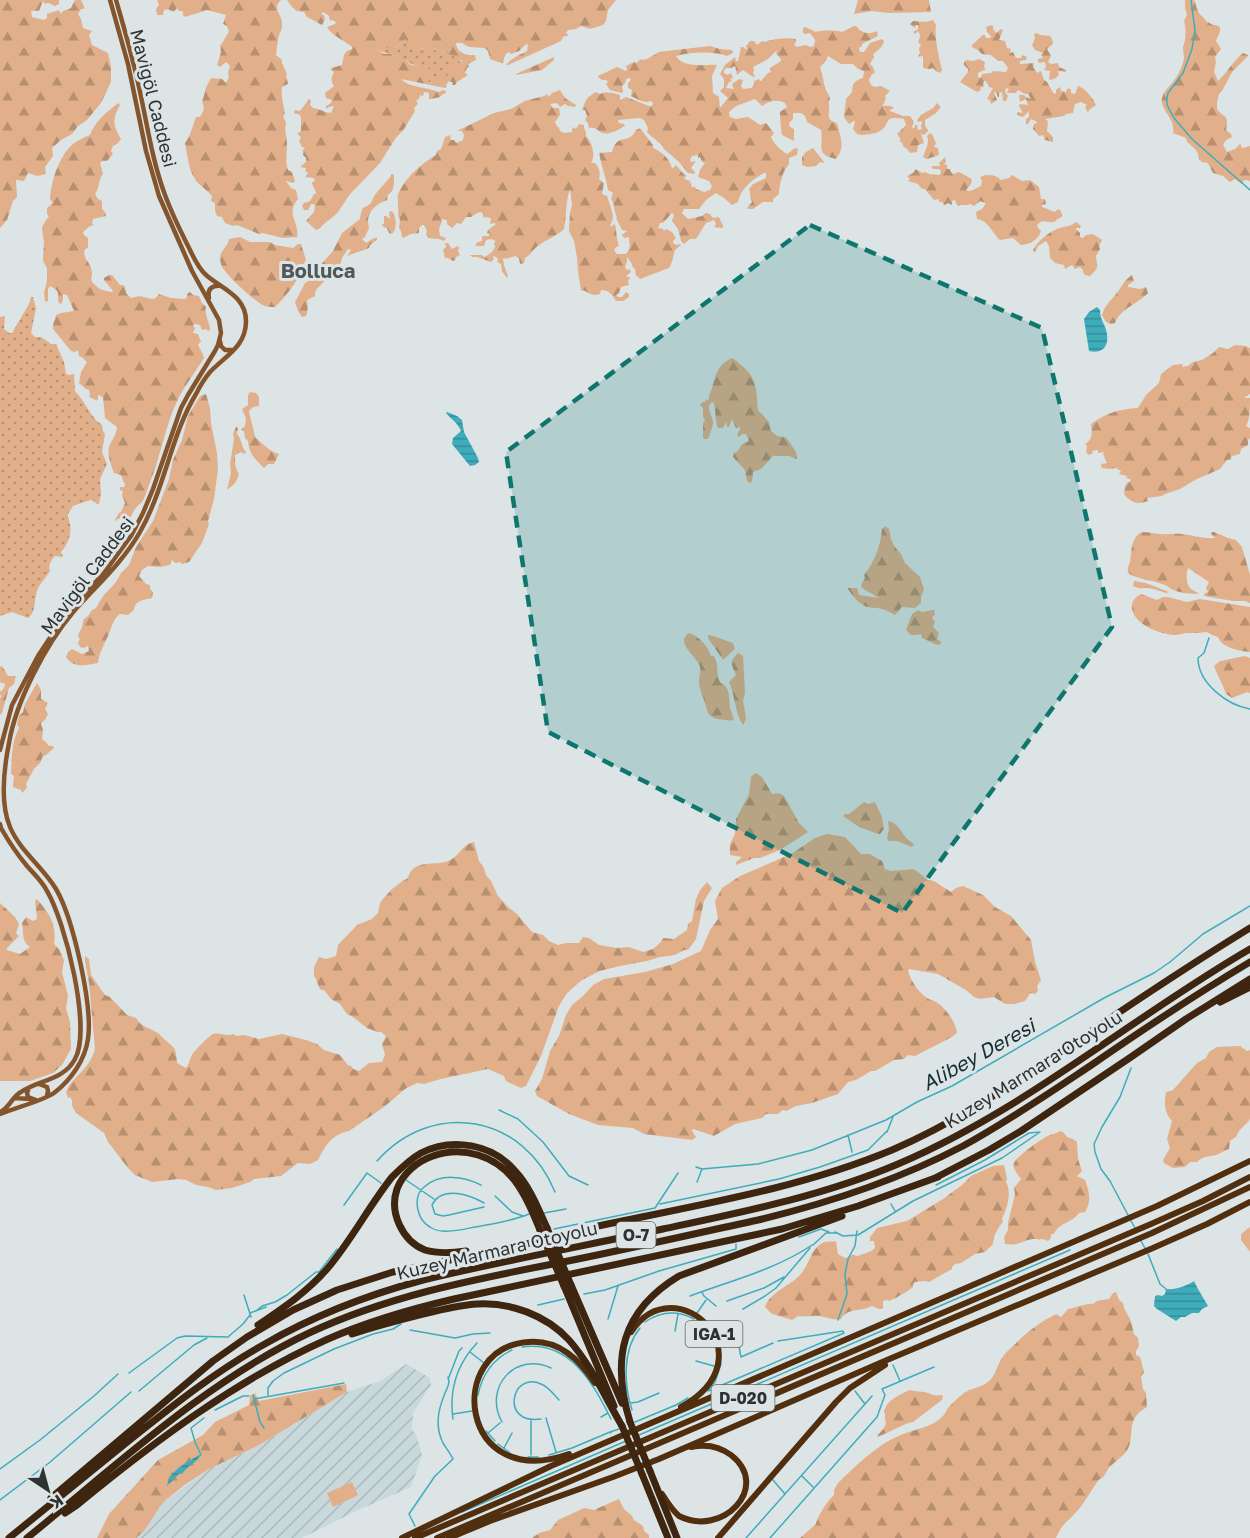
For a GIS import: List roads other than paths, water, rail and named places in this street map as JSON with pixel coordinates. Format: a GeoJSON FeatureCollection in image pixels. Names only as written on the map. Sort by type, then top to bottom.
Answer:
{"type":"FeatureCollection","features":[{"type":"Feature","properties":{"kind":"highway"},"geometry":{"type":"LineString","coordinates":[[29,1522],[61,1489],[192,1378],[229,1349],[260,1329],[307,1304],[393,1272],[794,1183],[847,1167],[891,1150],[990,1099],[1205,955],[1250,928]]}},
{"type":"Feature","properties":{"kind":"highway"},"geometry":{"type":"LineString","coordinates":[[1167,981],[1250,933]]}},
{"type":"Feature","properties":{"kind":"highway","name":"Kuzey Marmara Otoyolu"},"geometry":{"type":"LineString","coordinates":[[9,1538],[163,1413],[213,1376],[262,1345],[303,1323],[369,1296],[423,1280],[760,1208],[822,1192],[883,1170],[947,1141],[993,1116],[1171,998],[1250,949]]}},
{"type":"Feature","properties":{"kind":"highway","name":"Kuzey Marmara Otoyolu"},"geometry":{"type":"LineString","coordinates":[[27,1538],[176,1417],[218,1386],[270,1353],[308,1334],[365,1310],[425,1291],[758,1220],[804,1209],[876,1185],[945,1155],[987,1133],[1250,962]]}},
{"type":"Feature","properties":{"kind":"highway"},"geometry":{"type":"LineString","coordinates":[[621,1365],[626,1337],[635,1317],[652,1296],[679,1276],[925,1184],[1011,1137],[1186,1019],[1250,979]]}},
{"type":"Feature","properties":{"kind":"highway"},"geometry":{"type":"LineString","coordinates":[[1131,1057],[1146,1050],[1217,1004],[1250,987]]}},
{"type":"Feature","properties":{"kind":"highway"},"geometry":{"type":"LineString","coordinates":[[192,1378],[205,1364],[314,1283],[401,1168],[419,1154],[430,1149],[452,1144],[476,1147],[498,1156],[514,1169],[536,1203],[544,1229],[630,1422],[677,1538]]}},
{"type":"Feature","properties":{"kind":"highway"},"geometry":{"type":"LineString","coordinates":[[544,1229],[515,1180],[492,1160],[480,1155],[450,1152],[429,1157],[406,1174],[395,1198],[395,1211],[403,1232],[420,1248],[435,1252],[467,1251],[589,1228]]}},
{"type":"Feature","properties":{"kind":"highway","name":"IGA-1"},"geometry":{"type":"LineString","coordinates":[[402,1538],[528,1476],[1157,1206],[1250,1161]]}},
{"type":"Feature","properties":{"kind":"highway"},"geometry":{"type":"LineString","coordinates":[[51,1518],[60,1516],[77,1505],[160,1438],[243,1384],[316,1345],[366,1324],[405,1311],[466,1296],[782,1229],[858,1206],[938,1177]]}},
{"type":"Feature","properties":{"kind":"highway","name":"D-020"},"geometry":{"type":"LineString","coordinates":[[415,1538],[1168,1217],[1250,1177]]}},
{"type":"Feature","properties":{"kind":"highway","name":"D-020"},"geometry":{"type":"LineString","coordinates":[[437,1538],[1181,1221],[1250,1187]]}},
{"type":"Feature","properties":{"kind":"highway"},"geometry":{"type":"LineString","coordinates":[[449,1538],[614,1477],[1181,1236],[1250,1203]]}},
{"type":"Feature","properties":{"kind":"highway"},"geometry":{"type":"LineString","coordinates":[[568,1286],[668,1538]]}},
{"type":"Feature","properties":{"kind":"highway"},"geometry":{"type":"LineString","coordinates":[[243,1384],[317,1349],[367,1329],[465,1305],[493,1304],[523,1310],[537,1316],[567,1338],[576,1349],[622,1426]]}},
{"type":"Feature","properties":{"kind":"highway","name":"IGA-1"},"geometry":{"type":"LineString","coordinates":[[630,1422],[623,1394],[621,1365],[631,1332],[641,1320],[659,1310],[670,1308],[692,1313],[706,1324],[716,1341],[719,1352],[718,1366],[712,1380],[705,1389],[684,1405],[654,1419],[641,1428]]}},
{"type":"Feature","properties":{"kind":"highway"},"geometry":{"type":"LineString","coordinates":[[604,1443],[544,1461],[511,1457],[494,1447],[482,1431],[475,1414],[474,1398],[481,1372],[492,1358],[513,1345],[543,1342],[560,1347],[574,1357],[607,1401]]}},
{"type":"Feature","properties":{"kind":"highway"},"geometry":{"type":"LineString","coordinates":[[718,1538],[850,1388],[877,1369],[926,1345]]}},
{"type":"Feature","properties":{"kind":"highway"},"geometry":{"type":"LineString","coordinates":[[657,1486],[669,1505],[680,1516],[691,1522],[708,1525],[719,1523],[732,1516],[741,1505],[746,1489],[740,1466],[731,1455],[719,1448],[693,1447],[659,1458]]}},
{"type":"Feature","properties":{"kind":"main road","name":"Mavigöl Caddesi"},"geometry":{"type":"LineString","coordinates":[[0,750],[12,705],[42,649],[65,615],[104,573],[131,536],[143,513],[181,408],[215,351],[221,333],[219,320],[192,271],[159,196],[146,152],[128,64],[110,0]]}},
{"type":"Feature","properties":{"kind":"main road","name":"Mavigöl Caddesi"},"geometry":{"type":"LineString","coordinates":[[0,1113],[34,1100],[46,1098],[56,1092],[79,1065],[86,1049],[89,1028],[82,974],[64,906],[54,886],[15,836],[6,815],[5,768],[15,718],[24,693],[59,632],[112,570],[139,533],[154,503],[193,399],[211,371],[235,350],[243,336],[246,324],[243,306],[239,300],[206,275],[197,265],[172,214],[148,132],[133,62],[116,0]]}},
{"type":"Feature","properties":{"kind":"main road"},"geometry":{"type":"LineString","coordinates":[[209,301],[208,293],[211,288],[215,286],[226,288]]}},
{"type":"Feature","properties":{"kind":"main road"},"geometry":{"type":"LineString","coordinates":[[220,339],[223,349],[235,350]]}},
{"type":"Feature","properties":{"kind":"main road","name":"Mavigöl Caddesi"},"geometry":{"type":"LineString","coordinates":[[0,824],[15,851],[51,897],[71,963],[81,1031],[75,1060],[68,1069],[20,1092],[0,1113]]}},
{"type":"Feature","properties":{"kind":"main road"},"geometry":{"type":"LineString","coordinates":[[39,1084],[48,1089],[46,1098]]}},
{"type":"Feature","properties":{"kind":"main road"},"geometry":{"type":"LineString","coordinates":[[29,1088],[27,1095],[34,1100]]}},
{"type":"Feature","properties":{"kind":"main road"},"geometry":{"type":"LineString","coordinates":[[14,1098],[34,1100]]}},
{"type":"Feature","properties":{"kind":"water"},"geometry":{"type":"Polygon","coordinates":[[[1097,307],[1106,331],[1107,343],[1100,351],[1093,352],[1089,351],[1084,319],[1097,307]]]}},
{"type":"Feature","properties":{"kind":"water"},"geometry":{"type":"Polygon","coordinates":[[[447,412],[462,420],[464,432],[478,458],[479,462],[475,465],[470,466],[452,444],[453,438],[461,431],[447,412]]]}},
{"type":"Feature","properties":{"kind":"water"},"geometry":{"type":"Polygon","coordinates":[[[1194,1281],[1208,1306],[1199,1313],[1192,1313],[1176,1321],[1154,1306],[1155,1296],[1162,1296],[1166,1289],[1181,1287],[1194,1281]]]}},
{"type":"Feature","properties":{"kind":"water"},"geometry":{"type":"Polygon","coordinates":[[[201,1455],[197,1460],[167,1486],[175,1471],[201,1455]]]}},
{"type":"Feature","properties":{"kind":"waterway","name":"Alibey Deresi"},"geometry":{"type":"LineString","coordinates":[[1191,0],[1195,30],[1192,49],[1183,73],[1168,93],[1167,105],[1174,118],[1192,139],[1250,190]]}},
{"type":"Feature","properties":{"kind":"waterway"},"geometry":{"type":"LineString","coordinates":[[1209,638],[1204,653],[1198,658],[1203,676],[1223,698],[1250,709]]}},
{"type":"Feature","properties":{"kind":"waterway","name":"Alibey Deresi"},"geometry":{"type":"LineString","coordinates":[[696,1167],[702,1169],[758,1164],[812,1150],[886,1120],[917,1102],[952,1086],[1104,998],[1154,973],[1203,934],[1250,906]]}},
{"type":"Feature","properties":{"kind":"waterway"},"geometry":{"type":"LineString","coordinates":[[1128,1215],[1101,1169],[1094,1144],[1120,1097],[1131,1068]]}},
{"type":"Feature","properties":{"kind":"waterway"},"geometry":{"type":"LineString","coordinates":[[499,1110],[518,1119],[543,1142],[569,1176],[588,1185]]}},
{"type":"Feature","properties":{"kind":"waterway"},"geometry":{"type":"LineString","coordinates":[[887,1132],[893,1117]]}},
{"type":"Feature","properties":{"kind":"waterway"},"geometry":{"type":"LineString","coordinates":[[377,1161],[399,1141],[424,1128],[450,1123],[475,1124],[500,1132],[522,1146],[541,1166],[555,1192]]}},
{"type":"Feature","properties":{"kind":"waterway"},"geometry":{"type":"LineString","coordinates":[[660,1204],[779,1179],[820,1167],[868,1150],[887,1131]]}},
{"type":"Feature","properties":{"kind":"waterway"},"geometry":{"type":"LineString","coordinates":[[835,1232],[843,1236],[858,1235],[913,1201],[1002,1158],[1040,1132],[1029,1133],[985,1160],[936,1185]]}},
{"type":"Feature","properties":{"kind":"waterway"},"geometry":{"type":"LineString","coordinates":[[848,1135],[852,1152]]}},
{"type":"Feature","properties":{"kind":"waterway"},"geometry":{"type":"LineString","coordinates":[[697,1182],[702,1169]]}},
{"type":"Feature","properties":{"kind":"waterway"},"geometry":{"type":"LineString","coordinates":[[344,1205],[367,1173],[381,1183]]}},
{"type":"Feature","properties":{"kind":"waterway"},"geometry":{"type":"LineString","coordinates":[[554,1229],[655,1208],[678,1173]]}},
{"type":"Feature","properties":{"kind":"waterway"},"geometry":{"type":"LineString","coordinates":[[481,1185],[452,1177],[430,1183],[420,1191],[418,1196],[419,1214],[426,1224],[441,1231],[502,1222],[529,1214]]}},
{"type":"Feature","properties":{"kind":"waterway"},"geometry":{"type":"LineString","coordinates":[[406,1180],[434,1199]]}},
{"type":"Feature","properties":{"kind":"waterway"},"geometry":{"type":"LineString","coordinates":[[484,1203],[464,1195],[449,1193],[442,1195],[432,1205],[435,1214],[443,1216],[484,1207]]}},
{"type":"Feature","properties":{"kind":"waterway"},"geometry":{"type":"LineString","coordinates":[[495,1196],[512,1212],[523,1216]]}},
{"type":"Feature","properties":{"kind":"waterway"},"geometry":{"type":"LineString","coordinates":[[891,1204],[895,1211]]}},
{"type":"Feature","properties":{"kind":"waterway"},"geometry":{"type":"LineString","coordinates":[[544,1213],[566,1209]]}},
{"type":"Feature","properties":{"kind":"waterway"},"geometry":{"type":"LineString","coordinates":[[1130,1219],[1135,1228]]}},
{"type":"Feature","properties":{"kind":"waterway"},"geometry":{"type":"LineString","coordinates":[[799,1237],[821,1229],[829,1232]]}},
{"type":"Feature","properties":{"kind":"waterway"},"geometry":{"type":"LineString","coordinates":[[838,1320],[847,1294],[845,1274],[848,1259],[855,1246],[857,1231]]}},
{"type":"Feature","properties":{"kind":"waterway"},"geometry":{"type":"LineString","coordinates":[[813,1245],[826,1233],[836,1233]]}},
{"type":"Feature","properties":{"kind":"waterway"},"geometry":{"type":"LineString","coordinates":[[1141,1241],[1146,1250]]}},
{"type":"Feature","properties":{"kind":"waterway"},"geometry":{"type":"LineString","coordinates":[[584,1294],[605,1290],[659,1271],[736,1249],[736,1244]]}},
{"type":"Feature","properties":{"kind":"waterway"},"geometry":{"type":"LineString","coordinates":[[690,1296],[769,1268],[812,1245]]}},
{"type":"Feature","properties":{"kind":"waterway"},"geometry":{"type":"LineString","coordinates":[[743,1309],[776,1288],[810,1248]]}},
{"type":"Feature","properties":{"kind":"waterway"},"geometry":{"type":"LineString","coordinates":[[256,1311],[287,1295],[319,1272],[337,1249]]}},
{"type":"Feature","properties":{"kind":"waterway"},"geometry":{"type":"LineString","coordinates":[[639,1435],[1070,1250]]}},
{"type":"Feature","properties":{"kind":"waterway"},"geometry":{"type":"LineString","coordinates":[[1148,1254],[1160,1284],[1166,1289]]}},
{"type":"Feature","properties":{"kind":"waterway"},"geometry":{"type":"LineString","coordinates":[[727,1301],[764,1288],[784,1277]]}},
{"type":"Feature","properties":{"kind":"waterway"},"geometry":{"type":"LineString","coordinates":[[608,1319],[618,1286]]}},
{"type":"Feature","properties":{"kind":"waterway"},"geometry":{"type":"LineString","coordinates":[[702,1292],[716,1306]]}},
{"type":"Feature","properties":{"kind":"waterway"},"geometry":{"type":"LineString","coordinates":[[244,1295],[251,1317]]}},
{"type":"Feature","properties":{"kind":"waterway"},"geometry":{"type":"LineString","coordinates":[[538,1305],[564,1299]]}},
{"type":"Feature","properties":{"kind":"waterway"},"geometry":{"type":"LineString","coordinates":[[697,1313],[706,1300]]}},
{"type":"Feature","properties":{"kind":"waterway"},"geometry":{"type":"LineString","coordinates":[[250,1313],[266,1307]]}},
{"type":"Feature","properties":{"kind":"waterway"},"geometry":{"type":"LineString","coordinates":[[645,1322],[669,1313],[681,1314],[694,1319]]}},
{"type":"Feature","properties":{"kind":"waterway"},"geometry":{"type":"LineString","coordinates":[[675,1331],[678,1314]]}},
{"type":"Feature","properties":{"kind":"waterway"},"geometry":{"type":"LineString","coordinates":[[129,1373],[177,1338],[185,1336],[228,1337],[250,1315]]}},
{"type":"Feature","properties":{"kind":"waterway"},"geometry":{"type":"LineString","coordinates":[[268,1395],[268,1388],[273,1381],[284,1373],[334,1349],[393,1329],[401,1324]]}},
{"type":"Feature","properties":{"kind":"waterway"},"geometry":{"type":"LineString","coordinates":[[632,1410],[627,1390],[627,1357],[640,1328]]}},
{"type":"Feature","properties":{"kind":"waterway"},"geometry":{"type":"LineString","coordinates":[[410,1330],[455,1338],[490,1333]]}},
{"type":"Feature","properties":{"kind":"waterway"},"geometry":{"type":"LineString","coordinates":[[708,1391],[844,1333],[843,1331],[778,1341]]}},
{"type":"Feature","properties":{"kind":"waterway"},"geometry":{"type":"LineString","coordinates":[[719,1341],[737,1336],[741,1357],[773,1343]]}},
{"type":"Feature","properties":{"kind":"waterway"},"geometry":{"type":"LineString","coordinates":[[139,1391],[194,1345],[207,1338]]}},
{"type":"Feature","properties":{"kind":"waterway"},"geometry":{"type":"LineString","coordinates":[[453,1419],[452,1398],[456,1378],[464,1360],[477,1343]]}},
{"type":"Feature","properties":{"kind":"waterway"},"geometry":{"type":"LineString","coordinates":[[522,1347],[554,1350],[567,1357],[588,1379],[611,1419]]}},
{"type":"Feature","properties":{"kind":"waterway"},"geometry":{"type":"LineString","coordinates":[[449,1377],[462,1348]]}},
{"type":"Feature","properties":{"kind":"waterway"},"geometry":{"type":"LineString","coordinates":[[478,1395],[489,1368],[512,1350]]}},
{"type":"Feature","properties":{"kind":"waterway"},"geometry":{"type":"LineString","coordinates":[[470,1352],[484,1363]]}},
{"type":"Feature","properties":{"kind":"waterway"},"geometry":{"type":"LineString","coordinates":[[696,1361],[714,1366]]}},
{"type":"Feature","properties":{"kind":"waterway"},"geometry":{"type":"LineString","coordinates":[[502,1422],[497,1409],[497,1397],[500,1385],[506,1376],[525,1364],[538,1364],[551,1368]]}},
{"type":"Feature","properties":{"kind":"waterway"},"geometry":{"type":"LineString","coordinates":[[708,1390],[715,1382],[721,1364]]}},
{"type":"Feature","properties":{"kind":"waterway"},"geometry":{"type":"LineString","coordinates":[[893,1365],[900,1381]]}},
{"type":"Feature","properties":{"kind":"waterway"},"geometry":{"type":"LineString","coordinates":[[770,1538],[877,1417],[885,1395],[882,1389],[934,1367]]}},
{"type":"Feature","properties":{"kind":"waterway"},"geometry":{"type":"LineString","coordinates":[[0,1469],[40,1440],[118,1374]]}},
{"type":"Feature","properties":{"kind":"waterway"},"geometry":{"type":"LineString","coordinates":[[415,1526],[409,1514],[435,1476],[453,1459],[443,1443],[438,1428],[442,1400],[449,1382],[448,1377]]}},
{"type":"Feature","properties":{"kind":"waterway"},"geometry":{"type":"LineString","coordinates":[[541,1419],[528,1419],[519,1414],[515,1407],[514,1398],[523,1384],[531,1382],[541,1384],[559,1400]]}},
{"type":"Feature","properties":{"kind":"waterway"},"geometry":{"type":"LineString","coordinates":[[254,1399],[344,1383]]}},
{"type":"Feature","properties":{"kind":"waterway"},"geometry":{"type":"LineString","coordinates":[[855,1391],[865,1404],[872,1396]]}},
{"type":"Feature","properties":{"kind":"waterway"},"geometry":{"type":"LineString","coordinates":[[0,1500],[49,1463],[131,1392]]}},
{"type":"Feature","properties":{"kind":"waterway"},"geometry":{"type":"LineString","coordinates":[[630,1403],[659,1393]]}},
{"type":"Feature","properties":{"kind":"waterway"},"geometry":{"type":"LineString","coordinates":[[253,1395],[260,1422],[264,1428]]}},
{"type":"Feature","properties":{"kind":"waterway"},"geometry":{"type":"LineString","coordinates":[[215,1410],[243,1396],[249,1396]]}},
{"type":"Feature","properties":{"kind":"waterway"},"geometry":{"type":"LineString","coordinates":[[635,1422],[688,1398]]}},
{"type":"Feature","properties":{"kind":"waterway"},"geometry":{"type":"LineString","coordinates":[[746,1538],[865,1404]]}},
{"type":"Feature","properties":{"kind":"waterway"},"geometry":{"type":"LineString","coordinates":[[453,1414],[472,1411]]}},
{"type":"Feature","properties":{"kind":"waterway"},"geometry":{"type":"LineString","coordinates":[[601,1417],[608,1413]]}},
{"type":"Feature","properties":{"kind":"waterway"},"geometry":{"type":"LineString","coordinates":[[201,1455],[191,1428],[204,1418]]}},
{"type":"Feature","properties":{"kind":"waterway"},"geometry":{"type":"LineString","coordinates":[[546,1418],[556,1452]]}},
{"type":"Feature","properties":{"kind":"waterway"},"geometry":{"type":"LineString","coordinates":[[531,1421],[531,1455]]}},
{"type":"Feature","properties":{"kind":"waterway"},"geometry":{"type":"LineString","coordinates":[[488,1433],[500,1423]]}},
{"type":"Feature","properties":{"kind":"waterway"},"geometry":{"type":"LineString","coordinates":[[611,1433],[619,1429]]}},
{"type":"Feature","properties":{"kind":"waterway"},"geometry":{"type":"LineString","coordinates":[[486,1431],[495,1441]]}},
{"type":"Feature","properties":{"kind":"waterway"},"geometry":{"type":"LineString","coordinates":[[549,1455],[610,1432]]}},
{"type":"Feature","properties":{"kind":"waterway"},"geometry":{"type":"LineString","coordinates":[[504,1448],[512,1433]]}},
{"type":"Feature","properties":{"kind":"waterway"},"geometry":{"type":"LineString","coordinates":[[462,1512],[626,1441]]}},
{"type":"Feature","properties":{"kind":"waterway"},"geometry":{"type":"LineString","coordinates":[[498,1444],[509,1452]]}},
{"type":"Feature","properties":{"kind":"waterway"},"geometry":{"type":"LineString","coordinates":[[528,1457],[538,1457]]}},
{"type":"Feature","properties":{"kind":"waterway"},"geometry":{"type":"LineString","coordinates":[[802,1476],[813,1487]]}},
{"type":"Feature","properties":{"kind":"waterway"},"geometry":{"type":"LineString","coordinates":[[773,1480],[785,1494]]}},
{"type":"Feature","properties":{"kind":"district","name":"Bolluca"},"geometry":{"type":"Point","coordinates":[318,270]}}]}
